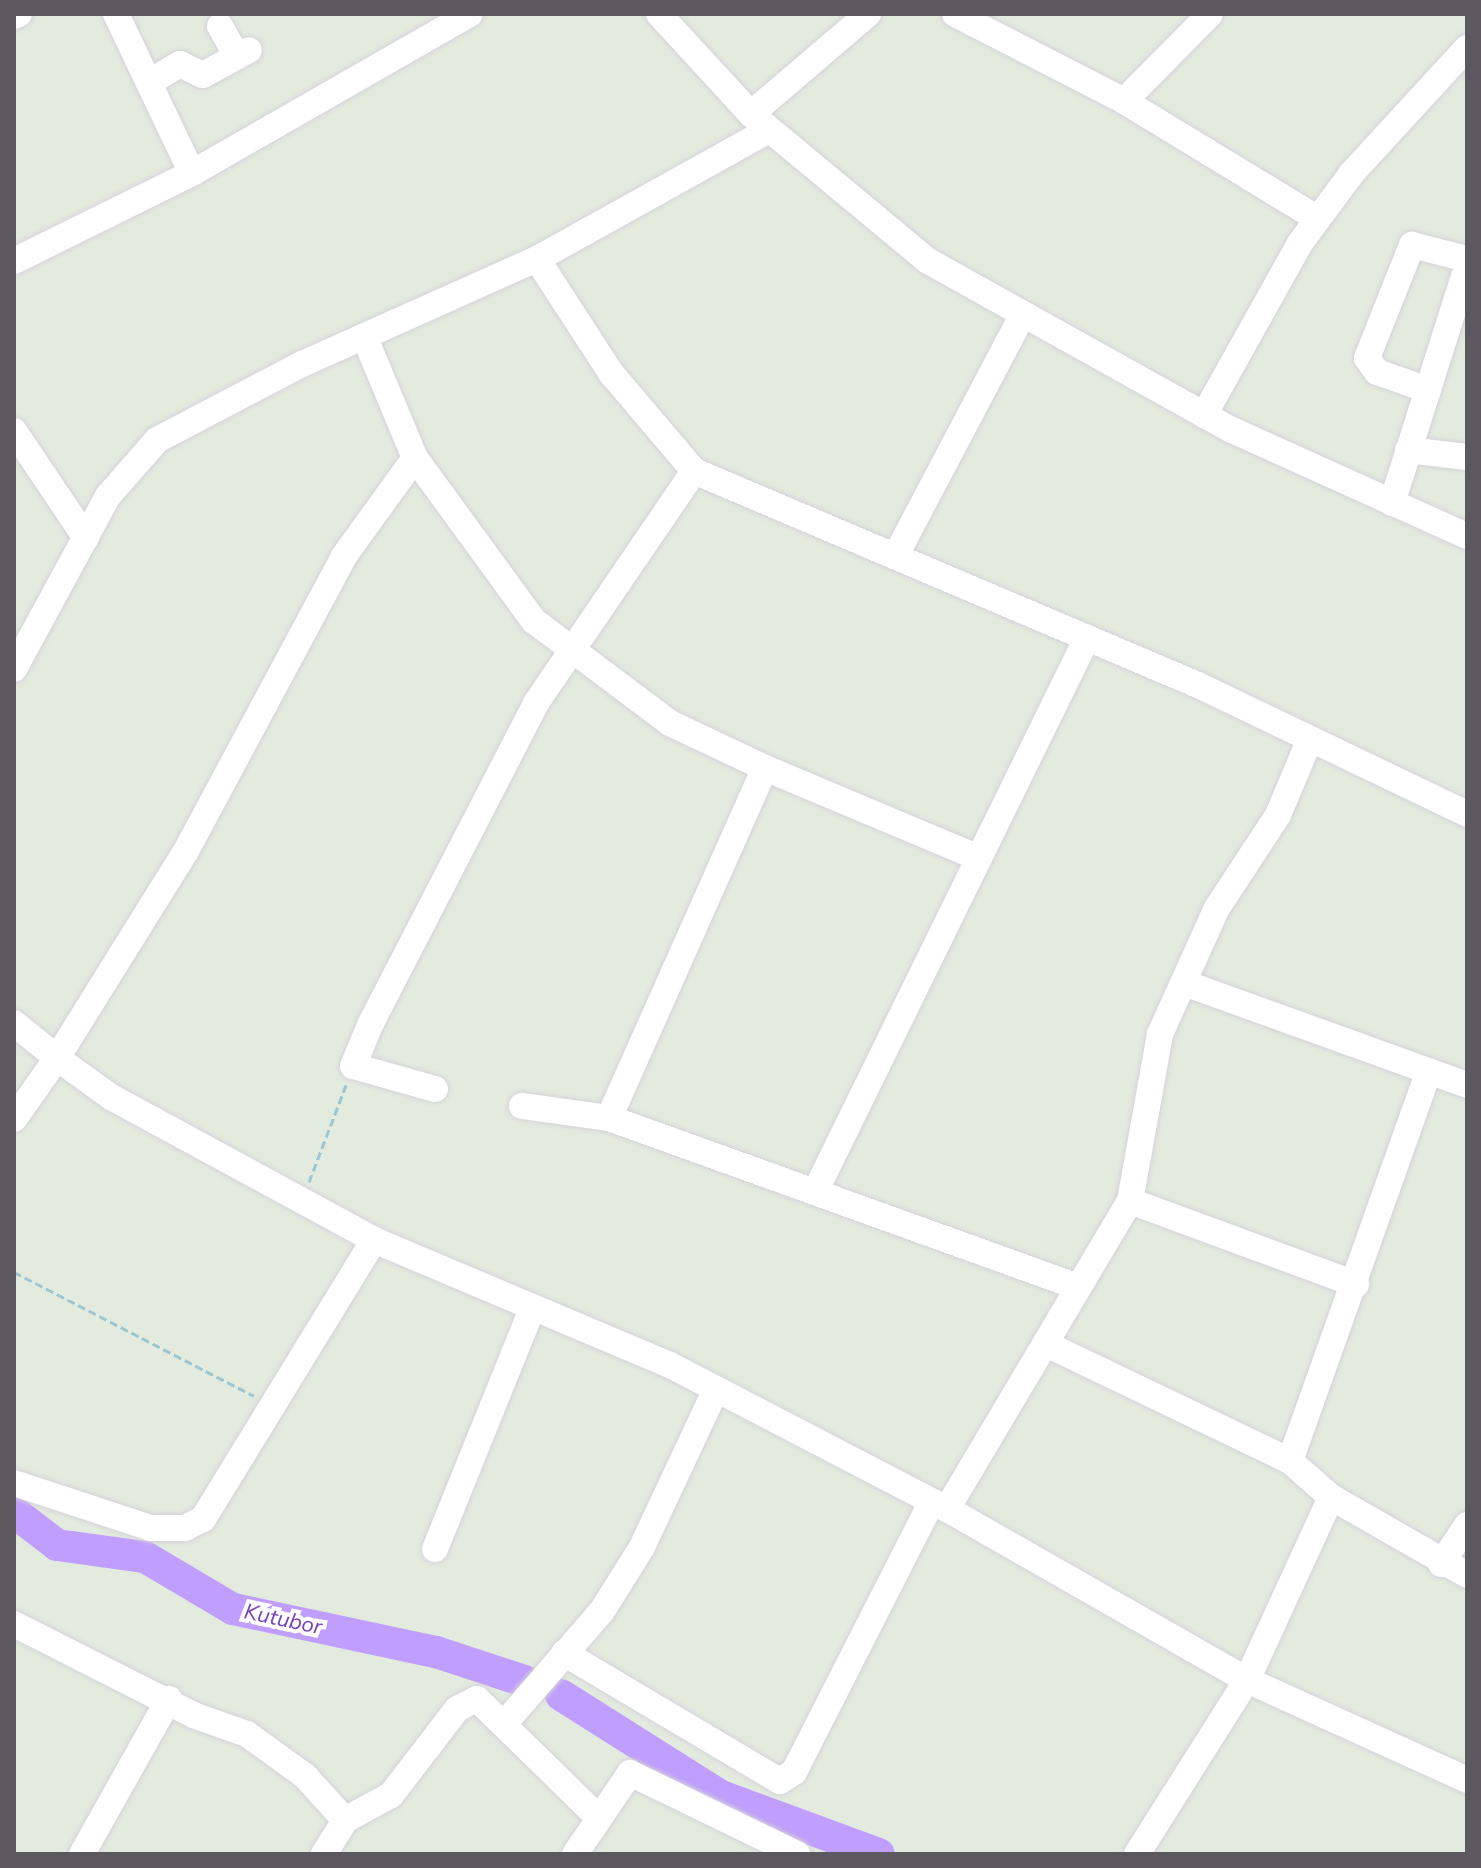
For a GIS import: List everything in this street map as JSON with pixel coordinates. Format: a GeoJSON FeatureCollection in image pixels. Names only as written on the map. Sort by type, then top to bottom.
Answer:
{"type":"FeatureCollection","features":[{"type":"Feature","properties":{"kind":"street"},"geometry":{"type":"LineString","coordinates":[[116,14],[192,173]]}},
{"type":"Feature","properties":{"kind":"street"},"geometry":{"type":"LineString","coordinates":[[14,261],[192,173],[470,14]]}},
{"type":"Feature","properties":{"kind":"street"},"geometry":{"type":"LineString","coordinates":[[659,14],[760,122],[928,261],[1021,318],[1204,415],[1467,536]]}},
{"type":"Feature","properties":{"kind":"street"},"geometry":{"type":"LineString","coordinates":[[14,669],[108,496],[157,440],[365,338],[537,259],[760,122],[868,14]]}},
{"type":"Feature","properties":{"kind":"street"},"geometry":{"type":"LineString","coordinates":[[955,14],[1124,101],[1318,219]]}},
{"type":"Feature","properties":{"kind":"street"},"geometry":{"type":"LineString","coordinates":[[1124,101],[1210,14]]}},
{"type":"Feature","properties":{"kind":"street"},"geometry":{"type":"LineString","coordinates":[[150,82],[180,64],[198,76],[243,53],[220,26]]}},
{"type":"Feature","properties":{"kind":"street"},"geometry":{"type":"LineString","coordinates":[[1204,415],[1248,325],[1318,219],[1467,48]]}},
{"type":"Feature","properties":{"kind":"street"},"geometry":{"type":"LineString","coordinates":[[1428,390],[1377,372],[1367,358],[1412,245],[1467,259]]}},
{"type":"Feature","properties":{"kind":"street"},"geometry":{"type":"LineString","coordinates":[[537,259],[611,373],[694,471],[1087,638],[1467,814]]}},
{"type":"Feature","properties":{"kind":"street"},"geometry":{"type":"LineString","coordinates":[[1392,503],[1467,267]]}},
{"type":"Feature","properties":{"kind":"street"},"geometry":{"type":"LineString","coordinates":[[896,555],[1021,318]]}},
{"type":"Feature","properties":{"kind":"street"},"geometry":{"type":"LineString","coordinates":[[365,338],[415,458],[534,621],[571,655],[670,723],[765,768],[977,857]]}},
{"type":"Feature","properties":{"kind":"street"},"geometry":{"type":"LineString","coordinates":[[14,431],[86,538]]}},
{"type":"Feature","properties":{"kind":"street"},"geometry":{"type":"LineString","coordinates":[[1408,450],[1467,457]]}},
{"type":"Feature","properties":{"kind":"street"},"geometry":{"type":"LineString","coordinates":[[14,1119],[57,1058],[193,838],[344,556],[415,458]]}},
{"type":"Feature","properties":{"kind":"street"},"geometry":{"type":"LineString","coordinates":[[435,1089],[353,1066],[505,761],[571,655],[694,471]]}},
{"type":"Feature","properties":{"kind":"street"},"geometry":{"type":"LineString","coordinates":[[817,1188],[1087,638]]}},
{"type":"Feature","properties":{"kind":"street"},"geometry":{"type":"LineString","coordinates":[[564,1653],[780,1781],[794,1772],[939,1506],[1046,1344],[1130,1201],[1148,1071],[1184,983],[1231,882],[1278,815],[1310,739]]}},
{"type":"Feature","properties":{"kind":"street"},"geometry":{"type":"LineString","coordinates":[[609,1118],[765,768]]}},
{"type":"Feature","properties":{"kind":"street"},"geometry":{"type":"LineString","coordinates":[[1184,983],[1427,1076],[1467,1085]]}},
{"type":"Feature","properties":{"kind":"street"},"geometry":{"type":"LineString","coordinates":[[14,1023],[111,1097],[374,1240],[716,1389],[939,1506],[1247,1680],[1467,1780]]}},
{"type":"Feature","properties":{"kind":"street"},"geometry":{"type":"LineString","coordinates":[[1290,1461],[1356,1284],[1427,1076]]}},
{"type":"Feature","properties":{"kind":"street"},"geometry":{"type":"LineString","coordinates":[[522,1106],[609,1118],[817,1188],[1078,1287]]}},
{"type":"Feature","properties":{"kind":"street"},"geometry":{"type":"LineString","coordinates":[[1130,1201],[1356,1284]]}},
{"type":"Feature","properties":{"kind":"street"},"geometry":{"type":"LineString","coordinates":[[14,1483],[151,1528],[185,1528],[218,1500],[374,1240]]}},
{"type":"Feature","properties":{"kind":"street"},"geometry":{"type":"LineString","coordinates":[[435,1549],[532,1309]]}},
{"type":"Feature","properties":{"kind":"street"},"geometry":{"type":"LineString","coordinates":[[1046,1344],[1290,1461],[1331,1497],[1441,1564],[1467,1575]]}},
{"type":"Feature","properties":{"kind":"street"},"geometry":{"type":"LineString","coordinates":[[504,1724],[564,1653],[642,1547],[716,1389]]}},
{"type":"Feature","properties":{"kind":"street"},"geometry":{"type":"LineString","coordinates":[[1137,1854],[1247,1680],[1331,1497]]}},
{"type":"Feature","properties":{"kind":"street"},"geometry":{"type":"LineString","coordinates":[[1441,1564],[1467,1525]]}},
{"type":"Feature","properties":{"kind":"street"},"geometry":{"type":"LineString","coordinates":[[14,1624],[287,1760],[345,1820]]}},
{"type":"Feature","properties":{"kind":"street"},"geometry":{"type":"LineString","coordinates":[[82,1854],[169,1699]]}},
{"type":"Feature","properties":{"kind":"street"},"geometry":{"type":"LineString","coordinates":[[324,1854],[345,1820],[391,1795],[466,1700],[477,1699],[596,1815]]}},
{"type":"Feature","properties":{"kind":"street"},"geometry":{"type":"LineString","coordinates":[[575,1854],[622,1777],[637,1773],[797,1854]]}},
{"type":"Feature","properties":{"kind":"path"},"geometry":{"type":"LineString","coordinates":[[302,1201],[353,1066]]}},
{"type":"Feature","properties":{"kind":"path"},"geometry":{"type":"LineString","coordinates":[[14,1272],[276,1407]]}},
{"type":"Feature","properties":{"kind":"waterway","name":"Kutubor"},"geometry":{"type":"LineString","coordinates":[[14,1512],[57,1545],[145,1557],[233,1609],[436,1652],[524,1681]]}},
{"type":"Feature","properties":{"kind":"waterway","name":"Kutubor"},"geometry":{"type":"LineString","coordinates":[[561,1695],[721,1796],[879,1854]]}}]}
